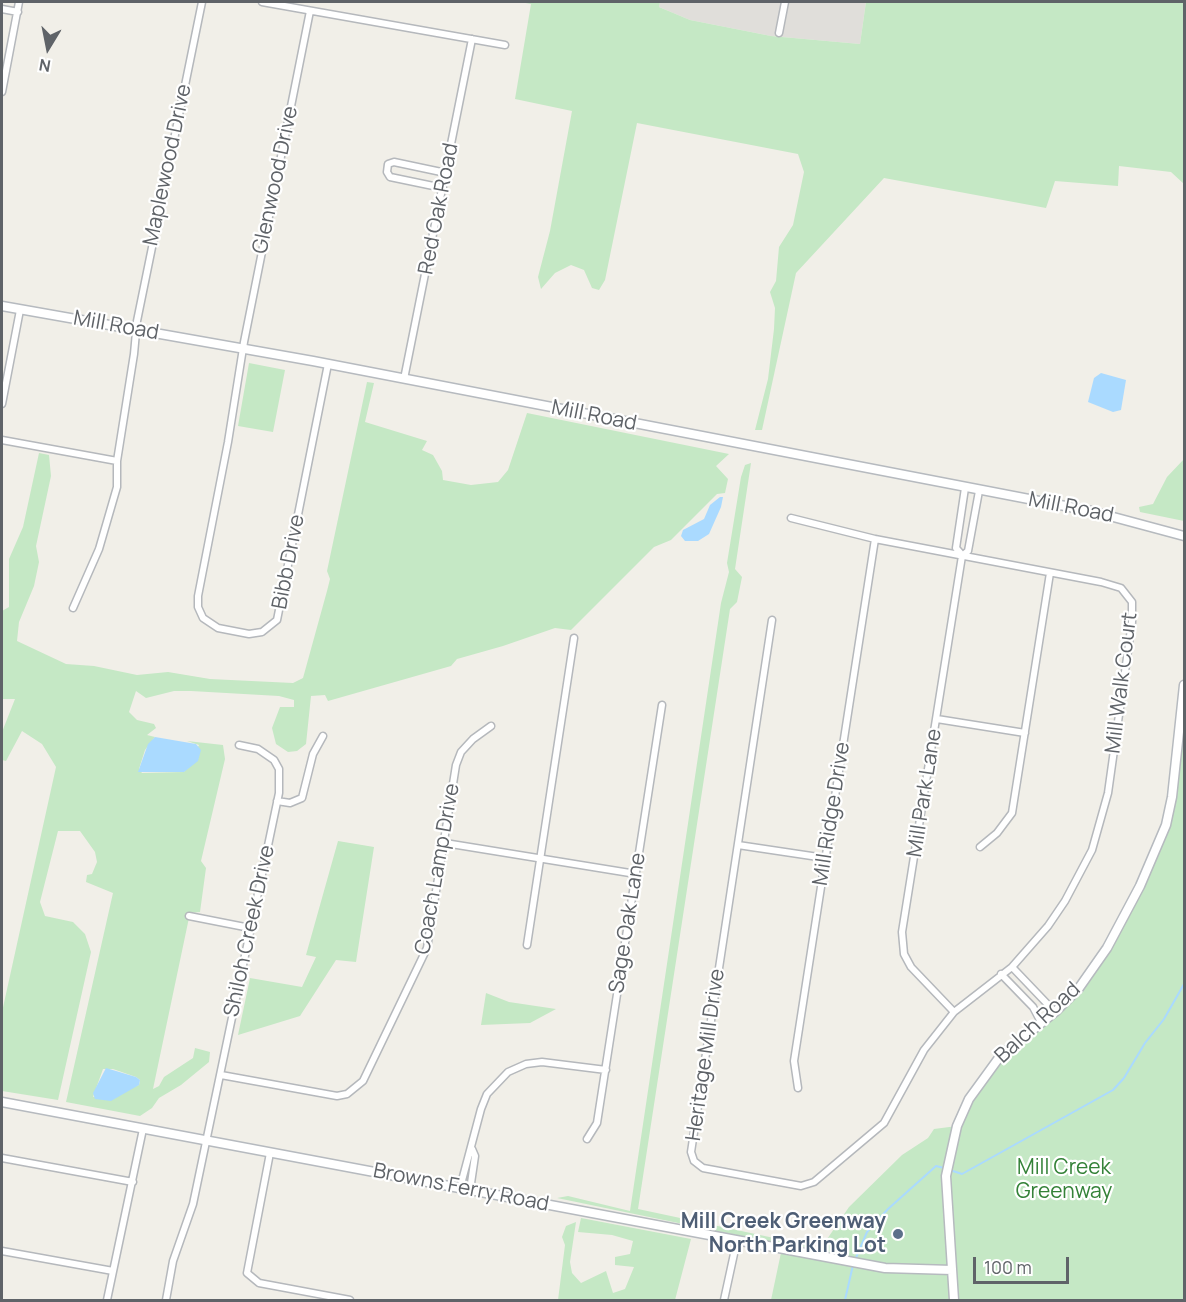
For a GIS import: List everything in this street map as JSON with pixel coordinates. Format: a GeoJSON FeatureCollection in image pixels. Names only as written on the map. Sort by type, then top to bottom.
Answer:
{"type":"FeatureCollection","features":[{"type":"Feature","properties":{"kind":"street"},"geometry":{"type":"LineString","coordinates":[[2,92],[20,2]]}},
{"type":"Feature","properties":{"kind":"street","name":"Maplewood Drive"},"geometry":{"type":"LineString","coordinates":[[73,608],[110,517],[117,487],[117,461],[135,354],[136,330],[202,2]]}},
{"type":"Feature","properties":{"kind":"street"},"geometry":{"type":"LineString","coordinates":[[262,2],[505,45]]}},
{"type":"Feature","properties":{"kind":"street"},"geometry":{"type":"LineString","coordinates":[[779,33],[785,2]]}},
{"type":"Feature","properties":{"kind":"street"},"geometry":{"type":"LineString","coordinates":[[2,9],[18,12]]}},
{"type":"Feature","properties":{"kind":"street","name":"Glenwood Drive"},"geometry":{"type":"LineString","coordinates":[[242,349],[310,10]]}},
{"type":"Feature","properties":{"kind":"street","name":"Red Oak Road"},"geometry":{"type":"LineString","coordinates":[[404,379],[472,39]]}},
{"type":"Feature","properties":{"kind":"street"},"geometry":{"type":"LineString","coordinates":[[443,188],[390,177],[387,172],[388,164],[394,162],[446,173]]}},
{"type":"Feature","properties":{"kind":"street","name":"Mill Road"},"geometry":{"type":"LineString","coordinates":[[2,306],[328,364],[1091,511],[1185,536]]}},
{"type":"Feature","properties":{"kind":"street"},"geometry":{"type":"LineString","coordinates":[[2,404],[20,310]]}},
{"type":"Feature","properties":{"kind":"street","name":"Bibb Drive"},"geometry":{"type":"LineString","coordinates":[[242,349],[198,607],[204,618],[218,628],[249,634],[270,628],[278,620],[281,610],[328,364]]}},
{"type":"Feature","properties":{"kind":"street"},"geometry":{"type":"LineString","coordinates":[[2,440],[117,461]]}},
{"type":"Feature","properties":{"kind":"street","name":"Mill Park Lane"},"geometry":{"type":"LineString","coordinates":[[962,556],[956,548],[965,488]]}},
{"type":"Feature","properties":{"kind":"street","name":"Mill Park Lane"},"geometry":{"type":"LineString","coordinates":[[954,1012],[911,968],[904,954],[902,932],[938,719],[962,556],[968,551],[979,491]]}},
{"type":"Feature","properties":{"kind":"street","name":"Mill Walk Court"},"geometry":{"type":"LineString","coordinates":[[791,518],[876,539],[1120,588],[1132,602],[1132,622],[1108,793],[1101,821],[1092,850],[1048,926]]}},
{"type":"Feature","properties":{"kind":"street","name":"Mill Ridge Drive"},"geometry":{"type":"LineString","coordinates":[[798,1088],[794,1061],[876,539]]}},
{"type":"Feature","properties":{"kind":"street"},"geometry":{"type":"LineString","coordinates":[[980,847],[997,833],[1012,813],[1050,573]]}},
{"type":"Feature","properties":{"kind":"street","name":"Heritage Mill Drive"},"geometry":{"type":"LineString","coordinates":[[772,620],[691,1142],[694,1161],[703,1168],[789,1185],[801,1186],[814,1182],[884,1123],[924,1050],[954,1012],[1012,967],[1048,926]]}},
{"type":"Feature","properties":{"kind":"street"},"geometry":{"type":"LineString","coordinates":[[527,945],[574,638]]}},
{"type":"Feature","properties":{"kind":"street","name":"Balch Road"},"geometry":{"type":"LineString","coordinates":[[954,1298],[946,1176],[950,1149],[969,1099],[982,1078],[1002,1055],[1055,1012],[1078,988],[1107,948],[1158,847],[1172,797],[1185,685]]}},
{"type":"Feature","properties":{"kind":"street","name":"Sage Oak Lane"},"geometry":{"type":"LineString","coordinates":[[587,1139],[597,1123],[662,705]]}},
{"type":"Feature","properties":{"kind":"street"},"geometry":{"type":"LineString","coordinates":[[938,719],[1024,733]]}},
{"type":"Feature","properties":{"kind":"street","name":"Coach Lamp Drive"},"geometry":{"type":"LineString","coordinates":[[221,1075],[337,1096],[347,1094],[363,1081],[423,962],[445,843],[456,765],[461,752],[473,739],[491,726]]}},
{"type":"Feature","properties":{"kind":"street"},"geometry":{"type":"LineString","coordinates":[[277,801],[290,803],[302,798],[313,754],[323,736]]}},
{"type":"Feature","properties":{"kind":"street","name":"Shiloh Creek Drive"},"geometry":{"type":"LineString","coordinates":[[166,1300],[173,1262],[193,1204],[277,801],[280,778],[279,769],[274,760],[258,749],[239,745]]}},
{"type":"Feature","properties":{"kind":"street"},"geometry":{"type":"LineString","coordinates":[[445,843],[636,874]]}},
{"type":"Feature","properties":{"kind":"street"},"geometry":{"type":"LineString","coordinates":[[738,845],[825,858]]}},
{"type":"Feature","properties":{"kind":"street"},"geometry":{"type":"LineString","coordinates":[[189,916],[250,928]]}},
{"type":"Feature","properties":{"kind":"street"},"geometry":{"type":"LineString","coordinates":[[1012,967],[1055,1012]]}},
{"type":"Feature","properties":{"kind":"street"},"geometry":{"type":"LineString","coordinates":[[1002,974],[1033,1007],[1041,1022]]}},
{"type":"Feature","properties":{"kind":"street"},"geometry":{"type":"LineString","coordinates":[[460,1188],[467,1155],[472,1149],[481,1109],[487,1094],[508,1072],[526,1064],[542,1062],[606,1070]]}},
{"type":"Feature","properties":{"kind":"street","name":"Browns Ferry Road"},"geometry":{"type":"LineString","coordinates":[[2,1102],[885,1268],[952,1270]]}},
{"type":"Feature","properties":{"kind":"street"},"geometry":{"type":"LineString","coordinates":[[106,1300],[143,1129]]}},
{"type":"Feature","properties":{"kind":"street"},"geometry":{"type":"LineString","coordinates":[[470,1190],[475,1156],[472,1149]]}},
{"type":"Feature","properties":{"kind":"street"},"geometry":{"type":"LineString","coordinates":[[270,1153],[247,1273],[259,1283],[350,1300]]}},
{"type":"Feature","properties":{"kind":"street"},"geometry":{"type":"LineString","coordinates":[[2,1158],[133,1182]]}},
{"type":"Feature","properties":{"kind":"street"},"geometry":{"type":"LineString","coordinates":[[724,1300],[737,1239]]}},
{"type":"Feature","properties":{"kind":"street","name":"Browns Ferry Road"},"geometry":{"type":"LineString","coordinates":[[922,1269],[943,1263],[951,1248]]}},
{"type":"Feature","properties":{"kind":"street"},"geometry":{"type":"LineString","coordinates":[[2,1251],[113,1271]]}},
{"type":"Feature","properties":{"kind":"street","name":"Browns Ferry Road"},"geometry":{"type":"LineString","coordinates":[[922,1269],[941,1274],[950,1283],[954,1298]]}},
{"type":"Feature","properties":{"kind":"shaded area"},"geometry":{"type":"Polygon","coordinates":[[[660,2],[866,2],[860,44],[771,36],[690,20],[659,7],[660,2]]]}},
{"type":"Feature","properties":{"kind":"green space"},"geometry":{"type":"Polygon","coordinates":[[[520,2],[660,2],[659,7],[690,20],[771,36],[860,44],[866,2],[1184,2],[1184,184],[1171,172],[1119,166],[1118,186],[1055,181],[1046,208],[884,178],[796,273],[762,430],[755,430],[768,379],[774,329],[775,308],[770,292],[776,281],[779,247],[793,225],[804,172],[798,154],[637,123],[605,280],[599,290],[592,288],[584,270],[571,265],[555,273],[541,289],[538,277],[550,231],[572,111],[515,99],[531,4],[520,2]]]}},
{"type":"Feature","properties":{"kind":"green space"},"geometry":{"type":"Polygon","coordinates":[[[249,363],[285,370],[273,432],[238,426],[249,363]]]}},
{"type":"Feature","properties":{"kind":"green space"},"geometry":{"type":"Polygon","coordinates":[[[367,382],[374,383],[365,422],[427,441],[422,450],[433,455],[442,471],[443,480],[471,485],[498,482],[508,470],[527,413],[729,454],[716,466],[728,479],[725,493],[717,494],[671,540],[654,547],[571,630],[555,628],[457,659],[451,666],[328,701],[325,695],[311,696],[306,744],[297,751],[288,752],[276,744],[272,728],[280,707],[294,707],[294,700],[279,696],[191,691],[174,691],[146,698],[136,691],[129,712],[137,720],[154,724],[156,728],[147,735],[155,737],[145,750],[139,769],[142,773],[184,772],[199,745],[187,741],[223,745],[225,759],[201,861],[206,868],[200,912],[190,913],[153,1089],[159,1086],[164,1077],[193,1058],[195,1048],[210,1052],[209,1062],[181,1085],[159,1098],[152,1108],[140,1116],[66,1102],[113,893],[86,882],[87,875],[92,874],[97,862],[95,852],[80,831],[58,831],[40,902],[45,916],[73,922],[85,934],[91,952],[58,1100],[2,1091],[2,1012],[56,767],[42,744],[22,731],[6,761],[2,760],[2,732],[15,699],[2,699],[2,611],[9,607],[9,559],[23,527],[39,453],[49,455],[51,476],[36,546],[39,562],[34,586],[19,622],[17,641],[66,664],[94,666],[137,675],[168,672],[210,679],[293,683],[303,678],[330,579],[327,571],[367,382]],[[103,1069],[93,1097],[139,1085],[140,1080],[136,1077],[113,1069],[103,1069]]]}},
{"type":"Feature","properties":{"kind":"green space"},"geometry":{"type":"Polygon","coordinates":[[[1184,459],[1184,521],[1140,512],[1139,507],[1153,504],[1167,477],[1184,459]]]}},
{"type":"Feature","properties":{"kind":"green space","name":"Mill Creek Greenway"},"geometry":{"type":"Polygon","coordinates":[[[751,463],[735,569],[742,577],[737,602],[730,609],[638,1209],[821,1248],[849,1207],[902,1155],[928,1138],[934,1129],[957,1126],[1001,1055],[1055,1012],[1107,948],[1166,825],[1184,685],[1184,1300],[771,1300],[782,1248],[819,1252],[557,1198],[568,1196],[630,1211],[721,603],[729,572],[727,563],[741,477],[745,465],[751,463]]]}},
{"type":"Feature","properties":{"kind":"green space"},"geometry":{"type":"Polygon","coordinates":[[[338,841],[374,847],[356,962],[336,960],[300,1016],[238,1035],[250,978],[302,987],[316,957],[306,955],[338,841]]]}},
{"type":"Feature","properties":{"kind":"green space"},"geometry":{"type":"Polygon","coordinates":[[[486,993],[509,1002],[556,1009],[530,1023],[481,1025],[486,993]]]}},
{"type":"Feature","properties":{"kind":"green space"},"geometry":{"type":"Polygon","coordinates":[[[581,1218],[691,1239],[675,1300],[558,1300],[565,1245],[562,1237],[566,1226],[576,1222],[570,1262],[572,1273],[581,1283],[606,1271],[613,1293],[625,1289],[634,1267],[615,1265],[615,1257],[630,1254],[633,1241],[612,1235],[578,1232],[581,1218]]]}},
{"type":"Feature","properties":{"kind":"water"},"geometry":{"type":"Polygon","coordinates":[[[1101,373],[1126,380],[1121,410],[1113,412],[1088,402],[1094,378],[1101,373]]]}},
{"type":"Feature","properties":{"kind":"water"},"geometry":{"type":"Polygon","coordinates":[[[723,497],[721,507],[709,534],[698,541],[685,541],[681,536],[683,530],[704,519],[710,505],[723,497]]]}},
{"type":"Feature","properties":{"kind":"water"},"geometry":{"type":"Polygon","coordinates":[[[155,737],[196,744],[201,750],[198,761],[184,772],[138,772],[148,744],[155,737]]]}},
{"type":"Feature","properties":{"kind":"water"},"geometry":{"type":"Polygon","coordinates":[[[106,1068],[136,1077],[140,1080],[139,1085],[111,1101],[95,1099],[93,1093],[106,1068]]]}},
{"type":"Feature","properties":{"kind":"waterway"},"geometry":{"type":"LineString","coordinates":[[950,1170],[962,1174],[1113,1090],[1124,1078],[1145,1043],[1164,1019],[1184,984]]}},
{"type":"Feature","properties":{"kind":"waterway"},"geometry":{"type":"LineString","coordinates":[[855,1260],[867,1232],[888,1209],[936,1166],[944,1168]]}},
{"type":"Feature","properties":{"kind":"waterway"},"geometry":{"type":"LineString","coordinates":[[845,1300],[853,1265]]}},
{"type":"Feature","properties":{"kind":"place","name":"Mill Creek Greenway North Parking Lot"},"geometry":{"type":"Point","coordinates":[898,1234]}}]}
